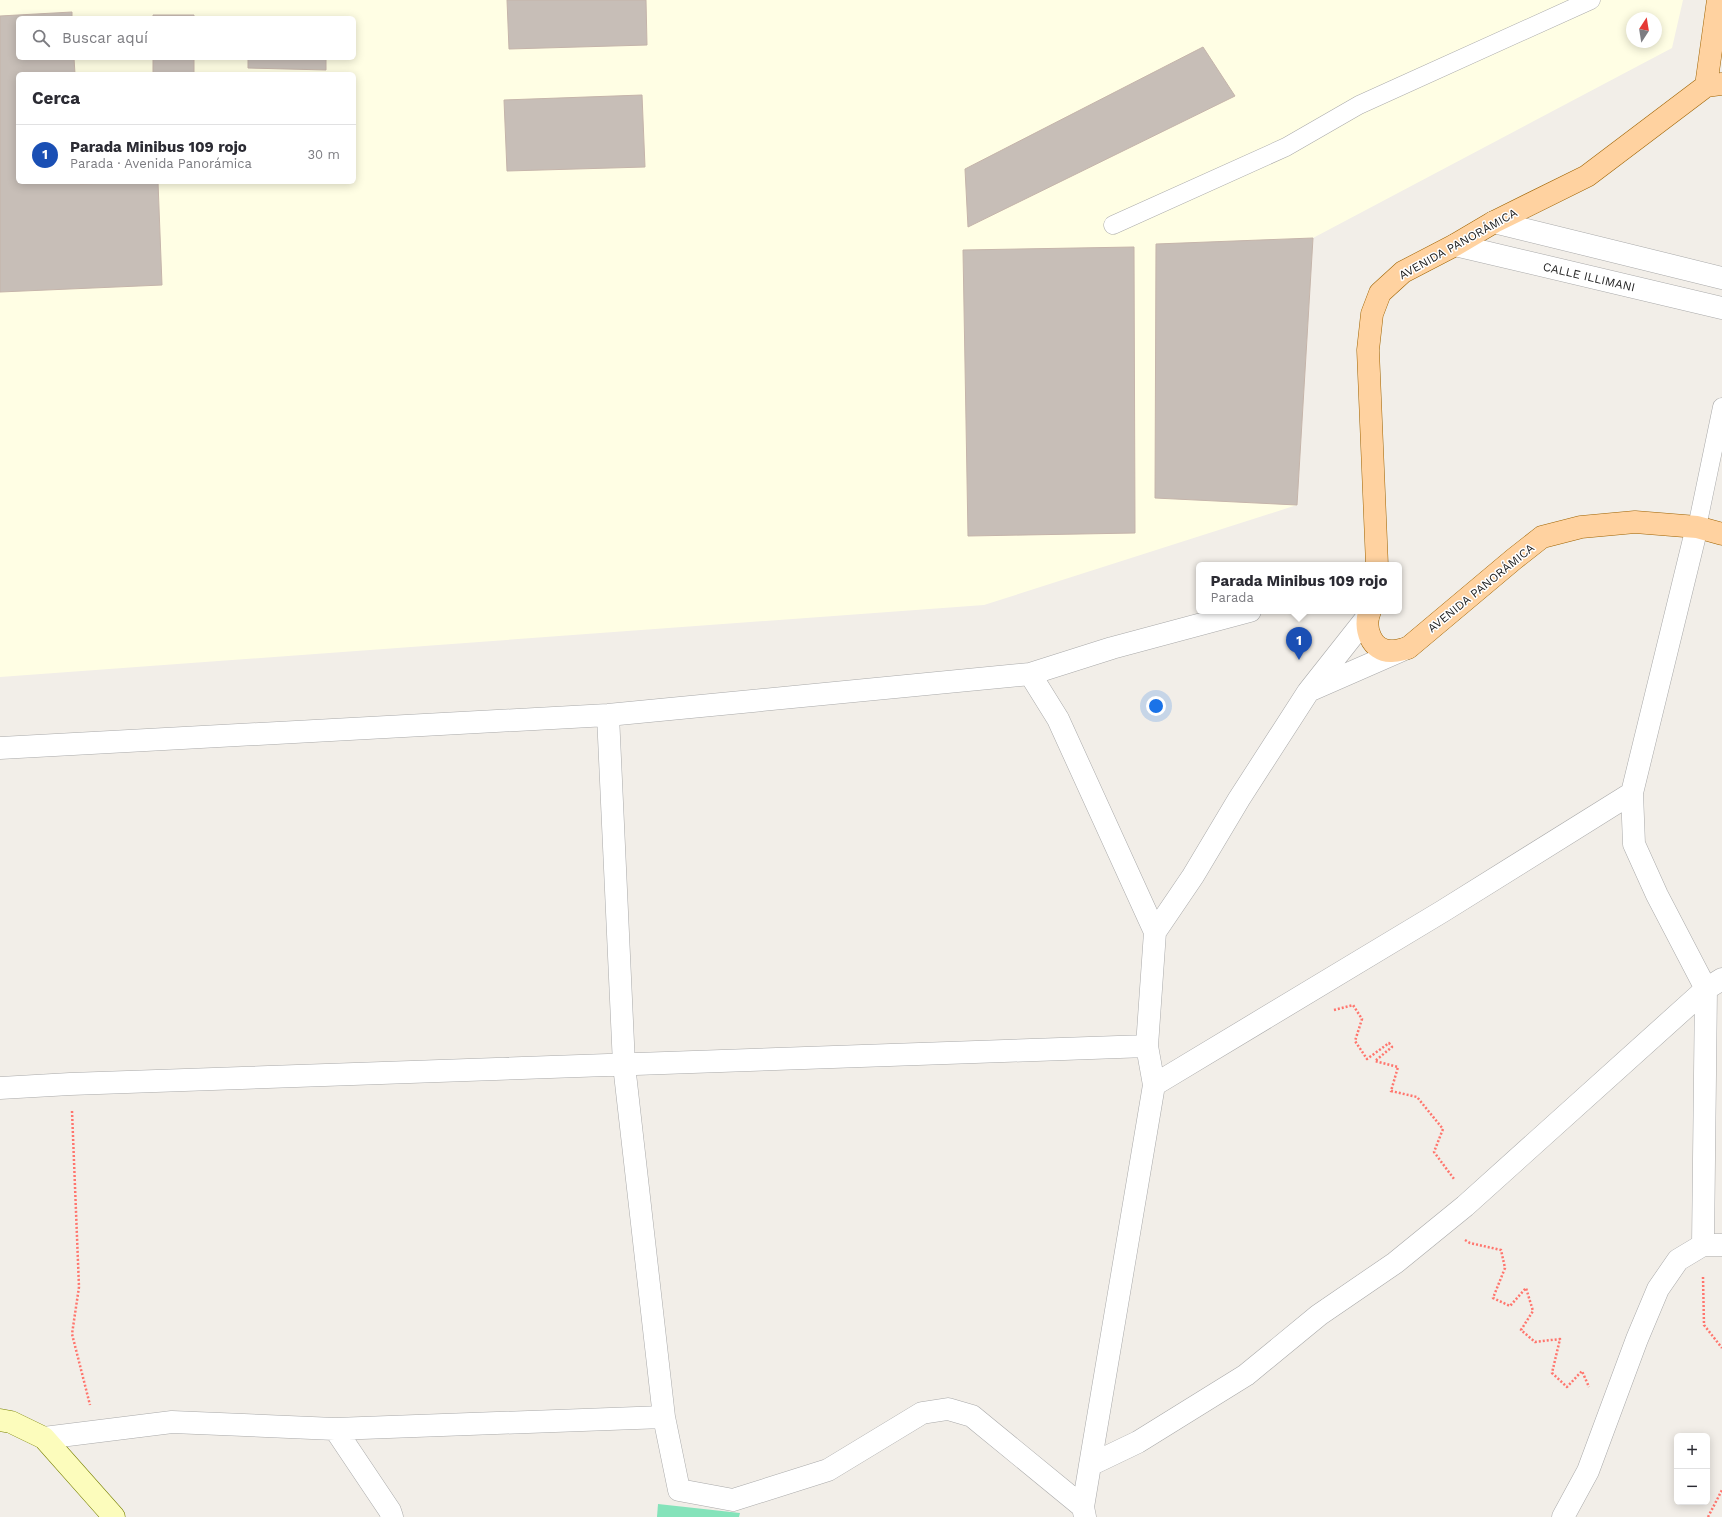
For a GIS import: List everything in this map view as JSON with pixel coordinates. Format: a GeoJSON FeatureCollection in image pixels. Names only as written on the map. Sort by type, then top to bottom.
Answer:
{"type":"FeatureCollection","features":[{"type":"Feature","properties":{"kind":"main road","name":"AVENIDA PANORÁMICA"},"geometry":{"type":"LineString","coordinates":[[1378,562],[1368,350],[1372,314],[1380,293],[1403,272],[1456,245],[1494,222],[1587,176],[1714,85],[1718,0]]}},
{"type":"Feature","properties":{"kind":"main road","name":"AVENIDA PANORÁMICA"},"geometry":{"type":"LineString","coordinates":[[1408,648],[1514,559],[1542,538],[1581,527],[1635,522],[1697,528],[1722,534]]}},
{"type":"Feature","properties":{"kind":"main road"},"geometry":{"type":"LineString","coordinates":[[1369,614],[1368,634],[1377,647],[1391,652],[1408,648]]}},
{"type":"Feature","properties":{"kind":"street"},"geometry":{"type":"LineString","coordinates":[[1494,222],[1722,278]]}},
{"type":"Feature","properties":{"kind":"street","name":"CALLE ILLIMANI"},"geometry":{"type":"LineString","coordinates":[[1456,245],[1722,308]]}},
{"type":"Feature","properties":{"kind":"street"},"geometry":{"type":"LineString","coordinates":[[1563,1517],[1588,1471],[1637,1339],[1658,1289],[1678,1260],[1712,1245],[1714,984],[1657,895],[1634,844],[1632,793],[1697,528]]}},
{"type":"Feature","properties":{"kind":"street"},"geometry":{"type":"LineString","coordinates":[[0,748],[608,715],[1030,674],[1119,646],[1239,614]]}},
{"type":"Feature","properties":{"kind":"street"},"geometry":{"type":"LineString","coordinates":[[1155,932],[1193,876],[1239,799],[1308,692],[1369,614]]}},
{"type":"Feature","properties":{"kind":"street"},"geometry":{"type":"LineString","coordinates":[[1308,692],[1408,648]]}},
{"type":"Feature","properties":{"kind":"street"},"geometry":{"type":"LineString","coordinates":[[1030,674],[1058,719],[1155,932],[1147,1046],[1154,1085],[1090,1465],[1084,1512]]}},
{"type":"Feature","properties":{"kind":"street"},"geometry":{"type":"LineString","coordinates":[[608,715],[624,1065],[664,1417],[679,1490],[733,1500],[828,1470],[922,1413],[948,1409],[972,1416],[1084,1512]]}},
{"type":"Feature","properties":{"kind":"street"},"geometry":{"type":"LineString","coordinates":[[1154,1085],[1436,915],[1632,793]]}},
{"type":"Feature","properties":{"kind":"street"},"geometry":{"type":"LineString","coordinates":[[1090,1465],[1138,1442],[1246,1374],[1319,1315],[1395,1264],[1465,1206],[1714,984]]}},
{"type":"Feature","properties":{"kind":"street"},"geometry":{"type":"LineString","coordinates":[[0,1088],[70,1084],[1147,1046]]}},
{"type":"Feature","properties":{"kind":"street"},"geometry":{"type":"LineString","coordinates":[[44,1438],[172,1422],[335,1429],[664,1417]]}},
{"type":"Feature","properties":{"kind":"street"},"geometry":{"type":"LineString","coordinates":[[0,1420],[11,1422],[44,1438],[114,1517]]}},
{"type":"Feature","properties":{"kind":"street"},"geometry":{"type":"LineString","coordinates":[[335,1429],[390,1511],[392,1517]]}},
{"type":"Feature","properties":{"kind":"lane"},"geometry":{"type":"LineString","coordinates":[[1113,225],[1286,147],[1359,105],[1591,0]]}},
{"type":"Feature","properties":{"kind":"lane"},"geometry":{"type":"LineString","coordinates":[[1697,528],[1722,407]]}},
{"type":"Feature","properties":{"kind":"path"},"geometry":{"type":"LineString","coordinates":[[1330,1008],[1336,1010],[1353,1005],[1362,1019],[1355,1040],[1367,1059],[1389,1043],[1392,1047],[1375,1061],[1398,1067],[1391,1091],[1417,1097],[1443,1129],[1434,1152],[1459,1186],[1465,1206],[1470,1211],[1456,1233],[1470,1243],[1501,1250],[1505,1268],[1494,1298],[1510,1306],[1526,1288],[1533,1311],[1521,1330],[1535,1342],[1560,1340],[1552,1373],[1567,1387],[1582,1371],[1591,1392]]}},
{"type":"Feature","properties":{"kind":"path"},"geometry":{"type":"LineString","coordinates":[[70,1084],[79,1287],[72,1334],[97,1432]]}},
{"type":"Feature","properties":{"kind":"path"},"geometry":{"type":"LineString","coordinates":[[1712,1245],[1704,1325],[1722,1348]]}},
{"type":"Feature","properties":{"kind":"path"},"geometry":{"type":"LineString","coordinates":[[1708,1517],[1722,1490]]}},
{"type":"Feature","properties":{"kind":"shaded area"},"geometry":{"type":"Polygon","coordinates":[[[0,0],[1683,0],[1672,48],[1313,238],[1297,505],[984,605],[0,677],[0,0]]]}},
{"type":"Feature","properties":{"kind":"green space"},"geometry":{"type":"Polygon","coordinates":[[[658,1504],[740,1513],[739,1517],[657,1517],[658,1504]]]}},
{"type":"Feature","properties":{"kind":"building"},"geometry":{"type":"Polygon","coordinates":[[[507,0],[646,0],[647,45],[509,49],[507,0]]]}},
{"type":"Feature","properties":{"kind":"building"},"geometry":{"type":"Polygon","coordinates":[[[72,12],[72,16],[16,16],[16,60],[74,60],[75,72],[16,72],[16,184],[158,184],[162,285],[0,292],[0,16],[72,12]]]}},
{"type":"Feature","properties":{"kind":"building"},"geometry":{"type":"Polygon","coordinates":[[[153,15],[194,15],[194,16],[153,15]]]}},
{"type":"Feature","properties":{"kind":"building"},"geometry":{"type":"Polygon","coordinates":[[[1203,47],[1235,96],[968,227],[965,169],[1203,47]]]}},
{"type":"Feature","properties":{"kind":"building"},"geometry":{"type":"Polygon","coordinates":[[[153,60],[194,60],[194,72],[153,72],[153,60]]]}},
{"type":"Feature","properties":{"kind":"building"},"geometry":{"type":"Polygon","coordinates":[[[248,60],[326,60],[326,70],[248,68],[248,60]]]}},
{"type":"Feature","properties":{"kind":"building"},"geometry":{"type":"Polygon","coordinates":[[[642,95],[645,167],[507,171],[504,100],[642,95]]]}},
{"type":"Feature","properties":{"kind":"building"},"geometry":{"type":"Polygon","coordinates":[[[1313,238],[1297,505],[1155,498],[1156,244],[1313,238]]]}},
{"type":"Feature","properties":{"kind":"building"},"geometry":{"type":"Polygon","coordinates":[[[1134,247],[1135,533],[968,536],[963,250],[1134,247]]]}},
{"type":"Feature","properties":{"kind":"place","name":"Parada Minibus 109 rojo"},"geometry":{"type":"Point","coordinates":[1299,660]}}]}
